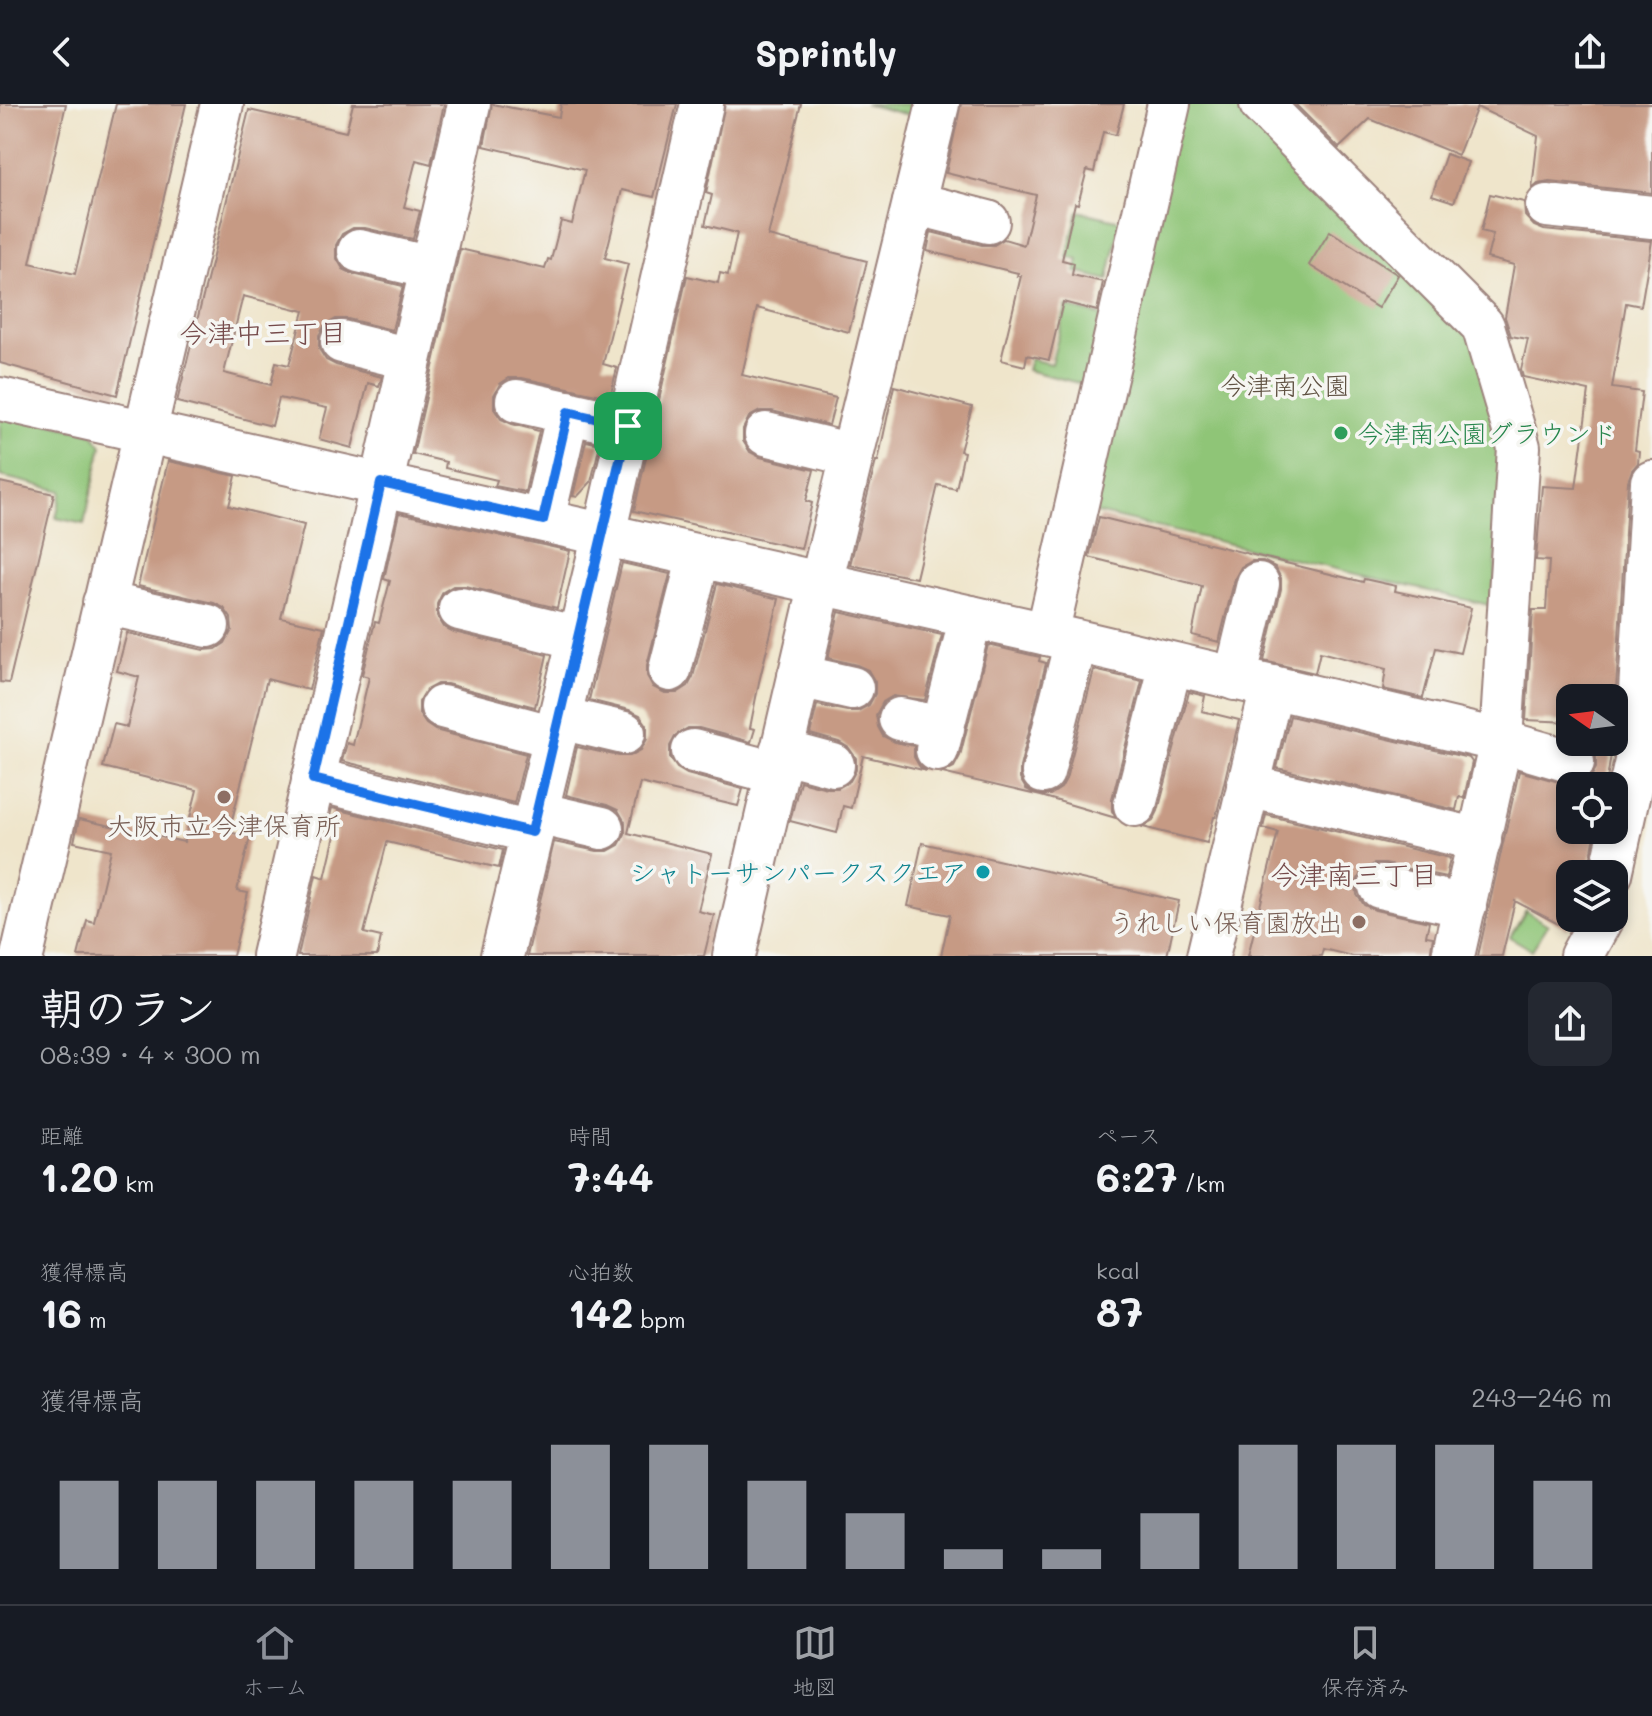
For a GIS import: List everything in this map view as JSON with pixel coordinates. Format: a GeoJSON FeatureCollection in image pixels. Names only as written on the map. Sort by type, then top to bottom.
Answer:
{"type":"FeatureCollection","features":[{"type":"Feature","properties":{"kind":"street"},"geometry":{"type":"LineString","coordinates":[[22,956],[222,104]]}},
{"type":"Feature","properties":{"kind":"street"},"geometry":{"type":"LineString","coordinates":[[273,956],[469,104]]}},
{"type":"Feature","properties":{"kind":"street"},"geometry":{"type":"LineString","coordinates":[[502,956],[604,534],[702,104]]}},
{"type":"Feature","properties":{"kind":"street"},"geometry":{"type":"LineString","coordinates":[[734,956],[938,104]]}},
{"type":"Feature","properties":{"kind":"street"},"geometry":{"type":"LineString","coordinates":[[1051,767],[1061,637],[1169,104]]}},
{"type":"Feature","properties":{"kind":"street"},"geometry":{"type":"LineString","coordinates":[[1261,104],[1383,202],[1483,326],[1519,447],[1501,741],[1453,956]]}},
{"type":"Feature","properties":{"kind":"street"},"geometry":{"type":"LineString","coordinates":[[914,203],[988,222]]}},
{"type":"Feature","properties":{"kind":"street"},"geometry":{"type":"LineString","coordinates":[[1547,206],[1652,217]]}},
{"type":"Feature","properties":{"kind":"street"},"geometry":{"type":"LineString","coordinates":[[359,251],[431,268]]}},
{"type":"Feature","properties":{"kind":"street"},"geometry":{"type":"LineString","coordinates":[[342,342],[410,359]]}},
{"type":"Feature","properties":{"kind":"street"},"geometry":{"type":"LineString","coordinates":[[0,399],[1061,637],[1501,741],[1573,762]]}},
{"type":"Feature","properties":{"kind":"street"},"geometry":{"type":"LineString","coordinates":[[517,401],[628,426]]}},
{"type":"Feature","properties":{"kind":"street"},"geometry":{"type":"LineString","coordinates":[[543,520],[568,412]]}},
{"type":"Feature","properties":{"kind":"street"},"geometry":{"type":"LineString","coordinates":[[766,434],[852,455]]}},
{"type":"Feature","properties":{"kind":"street"},"geometry":{"type":"LineString","coordinates":[[1614,860],[1636,761],[1651,546],[1652,482]]}},
{"type":"Feature","properties":{"kind":"street"},"geometry":{"type":"LineString","coordinates":[[670,670],[699,556]]}},
{"type":"Feature","properties":{"kind":"street"},"geometry":{"type":"LineString","coordinates":[[1208,956],[1248,786],[1258,584]]}},
{"type":"Feature","properties":{"kind":"street"},"geometry":{"type":"LineString","coordinates":[[104,603],[208,626]]}},
{"type":"Feature","properties":{"kind":"street"},"geometry":{"type":"LineString","coordinates":[[460,609],[578,638]]}},
{"type":"Feature","properties":{"kind":"street"},"geometry":{"type":"LineString","coordinates":[[900,719],[940,739],[971,617]]}},
{"type":"Feature","properties":{"kind":"street"},"geometry":{"type":"LineString","coordinates":[[1135,805],[1171,664]]}},
{"type":"Feature","properties":{"kind":"street"},"geometry":{"type":"LineString","coordinates":[[799,676],[852,688]]}},
{"type":"Feature","properties":{"kind":"street"},"geometry":{"type":"LineString","coordinates":[[442,707],[557,727],[624,733]]}},
{"type":"Feature","properties":{"kind":"street"},"geometry":{"type":"LineString","coordinates":[[693,751],[833,765]]}},
{"type":"Feature","properties":{"kind":"street"},"geometry":{"type":"LineString","coordinates":[[313,779],[534,822],[602,828]]}},
{"type":"Feature","properties":{"kind":"street"},"geometry":{"type":"LineString","coordinates":[[1248,786],[1480,840]]}},
{"type":"Feature","properties":{"kind":"street"},"geometry":{"type":"LineString","coordinates":[[1380,887],[1465,906]]}},
{"type":"Feature","properties":{"kind":"street"},"geometry":{"type":"LineString","coordinates":[[1581,956],[1594,932]]}},
{"type":"Feature","properties":{"kind":"green space"},"geometry":{"type":"Polygon","coordinates":[[[865,104],[911,104],[908,115],[865,104]]]}},
{"type":"Feature","properties":{"kind":"green space","name":"今津南公園"},"geometry":{"type":"Polygon","coordinates":[[[1181,104],[1238,104],[1472,335],[1504,444],[1493,606],[1084,510],[1181,104]]]}},
{"type":"Feature","properties":{"kind":"green space"},"geometry":{"type":"Polygon","coordinates":[[[1078,211],[1121,221],[1108,280],[1076,272],[1079,260],[1067,257],[1078,211]]]}},
{"type":"Feature","properties":{"kind":"green space"},"geometry":{"type":"Polygon","coordinates":[[[1066,307],[1103,316],[1086,385],[1027,370],[1030,359],[1051,364],[1066,307]]]}},
{"type":"Feature","properties":{"kind":"green space"},"geometry":{"type":"Polygon","coordinates":[[[0,412],[92,433],[102,446],[84,524],[56,518],[62,491],[0,476],[0,412]]]}},
{"type":"Feature","properties":{"kind":"green space"},"geometry":{"type":"Polygon","coordinates":[[[1526,911],[1548,925],[1532,950],[1510,937],[1526,911]]]}},
{"type":"Feature","properties":{"kind":"building"},"geometry":{"type":"Polygon","coordinates":[[[0,104],[66,104],[30,263],[75,274],[116,104],[186,104],[117,395],[0,363],[0,104]]]}},
{"type":"Feature","properties":{"kind":"building"},"geometry":{"type":"Polygon","coordinates":[[[353,104],[444,104],[431,164],[416,160],[404,207],[420,211],[413,239],[353,228],[342,234],[336,245],[336,257],[343,269],[403,286],[392,330],[336,319],[325,325],[319,335],[319,349],[326,360],[382,377],[379,386],[368,383],[352,448],[319,439],[327,408],[279,398],[272,426],[177,402],[249,110],[346,132],[353,104]],[[243,296],[224,373],[271,385],[276,362],[289,365],[304,311],[243,296]]]}},
{"type":"Feature","properties":{"kind":"building"},"geometry":{"type":"Polygon","coordinates":[[[492,104],[559,117],[561,104],[677,104],[654,197],[622,190],[605,258],[628,264],[603,364],[617,368],[610,397],[522,378],[509,378],[500,384],[494,395],[494,409],[501,419],[539,431],[525,492],[495,486],[497,480],[445,468],[446,462],[413,454],[460,249],[545,269],[548,259],[551,260],[561,221],[572,224],[585,170],[484,146],[492,104]]]}},
{"type":"Feature","properties":{"kind":"building"},"geometry":{"type":"Polygon","coordinates":[[[725,104],[801,104],[768,236],[867,261],[849,332],[757,308],[742,375],[836,398],[829,425],[760,411],[749,417],[743,429],[743,441],[750,452],[814,470],[806,501],[812,503],[801,549],[634,511],[687,276],[718,283],[720,273],[728,275],[737,233],[705,225],[712,195],[706,193],[725,104]]]}},
{"type":"Feature","properties":{"kind":"building"},"geometry":{"type":"Polygon","coordinates":[[[961,104],[1124,104],[1116,135],[1103,132],[1094,172],[1087,170],[1078,204],[1075,203],[1062,260],[1074,263],[1072,275],[1103,282],[1097,311],[1063,302],[1049,360],[1027,355],[1025,366],[1001,360],[1021,276],[1017,276],[1018,273],[927,251],[931,232],[982,245],[994,245],[1004,239],[1024,245],[1036,195],[946,173],[961,104]]]}},
{"type":"Feature","properties":{"kind":"building"},"geometry":{"type":"Polygon","coordinates":[[[1295,104],[1652,104],[1652,193],[1550,182],[1538,184],[1532,189],[1538,136],[1477,107],[1458,155],[1370,119],[1339,148],[1295,104]]]}},
{"type":"Feature","properties":{"kind":"building"},"geometry":{"type":"Polygon","coordinates":[[[1446,154],[1468,162],[1454,202],[1432,195],[1446,154]]]}},
{"type":"Feature","properties":{"kind":"building"},"geometry":{"type":"Polygon","coordinates":[[[1490,194],[1524,202],[1525,216],[1534,226],[1544,230],[1652,241],[1641,306],[1626,303],[1612,388],[1642,392],[1635,450],[1639,451],[1638,463],[1628,481],[1616,684],[1556,684],[1556,721],[1526,720],[1533,610],[1546,610],[1549,561],[1536,560],[1542,486],[1576,488],[1589,391],[1523,377],[1521,370],[1528,339],[1511,336],[1505,317],[1514,265],[1487,258],[1493,234],[1481,231],[1490,194]]]}},
{"type":"Feature","properties":{"kind":"building"},"geometry":{"type":"Polygon","coordinates":[[[1330,231],[1398,275],[1378,308],[1309,265],[1330,231]]]}},
{"type":"Feature","properties":{"kind":"building"},"geometry":{"type":"Polygon","coordinates":[[[894,386],[972,407],[960,451],[964,452],[956,489],[938,485],[916,578],[850,565],[894,386]]]}},
{"type":"Feature","properties":{"kind":"building"},"geometry":{"type":"Polygon","coordinates":[[[586,441],[600,444],[591,482],[577,497],[573,496],[586,441]]]}},
{"type":"Feature","properties":{"kind":"building"},"geometry":{"type":"Polygon","coordinates":[[[168,461],[236,476],[229,506],[304,525],[281,618],[324,627],[309,690],[267,679],[229,832],[250,837],[237,891],[248,893],[233,956],[78,956],[87,920],[94,922],[111,850],[74,842],[79,819],[184,842],[197,790],[103,767],[114,724],[127,727],[139,677],[117,671],[127,633],[204,650],[216,649],[225,643],[232,630],[231,618],[224,608],[214,603],[138,586],[168,461]]]}},
{"type":"Feature","properties":{"kind":"building"},"geometry":{"type":"Polygon","coordinates":[[[0,482],[54,494],[9,683],[0,682],[0,482]]]}},
{"type":"Feature","properties":{"kind":"building"},"geometry":{"type":"Polygon","coordinates":[[[399,513],[570,551],[557,608],[465,586],[453,586],[443,592],[437,604],[437,616],[444,627],[454,632],[547,655],[535,707],[447,684],[437,684],[426,690],[419,702],[419,714],[435,730],[526,754],[514,803],[342,761],[347,743],[353,745],[369,677],[362,675],[375,622],[379,623],[390,581],[384,579],[399,513]]]}},
{"type":"Feature","properties":{"kind":"building"},"geometry":{"type":"Polygon","coordinates":[[[1099,517],[1363,582],[1364,579],[1396,586],[1395,591],[1471,608],[1460,653],[1436,648],[1423,698],[1383,689],[1386,669],[1320,652],[1315,673],[1264,661],[1281,578],[1275,567],[1263,561],[1252,561],[1241,567],[1235,578],[1219,642],[1192,635],[1202,586],[1089,557],[1099,517]]]}},
{"type":"Feature","properties":{"kind":"building"},"geometry":{"type":"Polygon","coordinates":[[[622,563],[670,574],[647,665],[647,676],[653,687],[665,693],[677,693],[688,686],[693,677],[717,584],[779,599],[759,682],[750,728],[755,729],[751,742],[688,728],[676,735],[670,746],[670,758],[677,768],[687,774],[743,789],[738,806],[640,783],[628,833],[712,854],[698,911],[714,915],[704,956],[527,956],[554,842],[608,851],[619,845],[625,834],[625,822],[618,810],[566,795],[577,747],[630,756],[641,750],[647,739],[647,725],[640,715],[589,700],[622,563]]]}},
{"type":"Feature","properties":{"kind":"building"},"geometry":{"type":"Polygon","coordinates":[[[839,612],[942,635],[925,700],[893,696],[883,702],[876,715],[883,736],[914,746],[914,757],[920,767],[927,771],[863,756],[851,808],[843,806],[837,833],[790,821],[800,781],[838,788],[850,781],[856,770],[856,758],[849,748],[810,734],[817,705],[858,711],[869,705],[875,694],[875,682],[868,670],[828,658],[839,612]]]}},
{"type":"Feature","properties":{"kind":"building"},"geometry":{"type":"Polygon","coordinates":[[[988,645],[1040,657],[1039,661],[1046,663],[1020,767],[1020,779],[1026,789],[1038,795],[1050,795],[1061,788],[1066,779],[1094,670],[1142,681],[1112,799],[1112,811],[1116,818],[1041,796],[942,773],[954,767],[960,756],[988,645]]]}},
{"type":"Feature","properties":{"kind":"building"},"geometry":{"type":"Polygon","coordinates":[[[1189,692],[1205,696],[1202,711],[1239,720],[1207,843],[1143,827],[1153,821],[1158,811],[1189,692]]]}},
{"type":"Feature","properties":{"kind":"building"},"geometry":{"type":"Polygon","coordinates":[[[1290,716],[1469,758],[1472,762],[1464,798],[1459,797],[1456,810],[1277,768],[1290,716]]]}},
{"type":"Feature","properties":{"kind":"building"},"geometry":{"type":"Polygon","coordinates":[[[1596,756],[1611,756],[1608,772],[1594,772],[1596,756]]]}},
{"type":"Feature","properties":{"kind":"building"},"geometry":{"type":"Polygon","coordinates":[[[1519,771],[1556,781],[1556,844],[1593,844],[1590,860],[1556,860],[1556,923],[1515,901],[1502,956],[1478,956],[1519,771]]]}},
{"type":"Feature","properties":{"kind":"building"},"geometry":{"type":"Polygon","coordinates":[[[332,808],[503,850],[499,868],[387,842],[364,933],[381,937],[377,956],[298,956],[316,875],[325,878],[336,831],[327,828],[332,808]]]}},
{"type":"Feature","properties":{"kind":"building"},"geometry":{"type":"Polygon","coordinates":[[[1266,815],[1450,858],[1446,877],[1374,864],[1362,871],[1356,883],[1357,895],[1364,905],[1429,922],[1426,936],[1433,937],[1430,956],[1352,956],[1323,949],[1321,956],[1248,956],[1278,832],[1263,828],[1266,815]]]}},
{"type":"Feature","properties":{"kind":"building","name":"シャトーサンパークスクエア"},"geometry":{"type":"Polygon","coordinates":[[[922,843],[1179,901],[1167,956],[941,956],[950,915],[908,906],[922,843]]]}},
{"type":"Feature","properties":{"kind":"place","name":"今津南公園グラウンド"},"geometry":{"type":"Point","coordinates":[1341,433]}},
{"type":"Feature","properties":{"kind":"place","name":"大阪市立今津保育所"},"geometry":{"type":"Point","coordinates":[224,797]}},
{"type":"Feature","properties":{"kind":"place","name":"シャトーサンパークスクエア"},"geometry":{"type":"Point","coordinates":[983,872]}},
{"type":"Feature","properties":{"kind":"place","name":"うれしい保育園放出"},"geometry":{"type":"Point","coordinates":[1359,922]}},
{"type":"Feature","properties":{"kind":"district","name":"今津中三丁目"},"geometry":{"type":"Point","coordinates":[263,332]}},
{"type":"Feature","properties":{"kind":"district","name":"今津南三丁目"},"geometry":{"type":"Point","coordinates":[1354,874]}},
{"type":"Feature","properties":{"kind":"route"},"geometry":{"type":"LineString","coordinates":[[568,412],[628,426],[532,832],[313,779],[381,483],[543,520],[568,412]]}}]}
